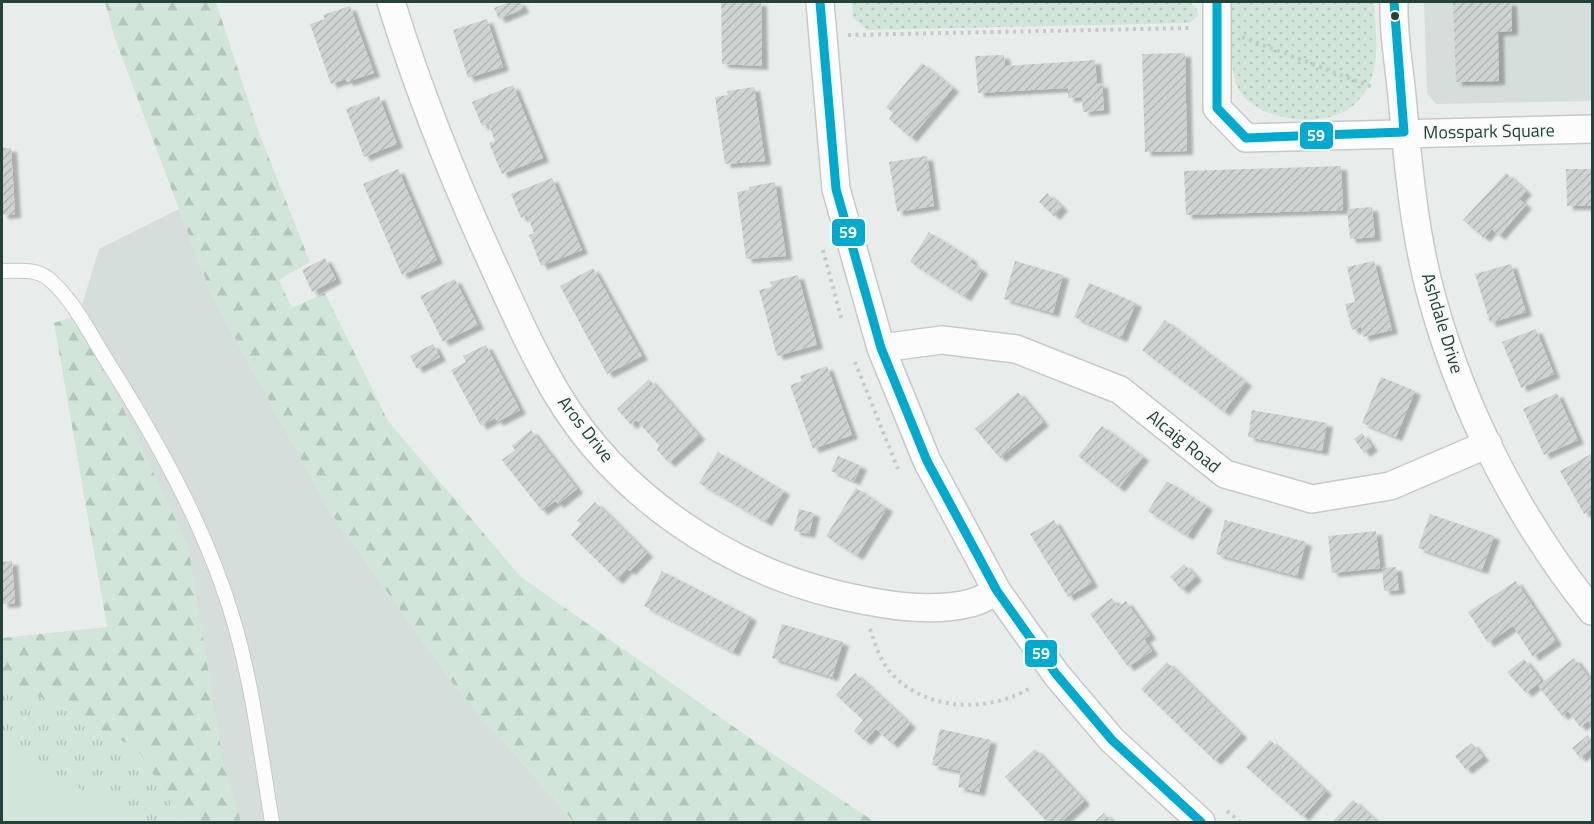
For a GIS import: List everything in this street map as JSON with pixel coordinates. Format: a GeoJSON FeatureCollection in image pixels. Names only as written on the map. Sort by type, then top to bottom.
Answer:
{"type":"FeatureCollection","features":[{"type":"Feature","properties":{"kind":"street","name":"Aros Drive"},"geometry":{"type":"LineString","coordinates":[[391,2],[457,187],[533,350],[559,396],[594,443],[639,492],[693,533],[756,567],[810,588],[861,600],[933,608],[973,603],[997,591]]}},
{"type":"Feature","properties":{"kind":"street"},"geometry":{"type":"LineString","coordinates":[[820,2],[836,35],[836,189],[882,348],[927,461],[997,591],[1056,674],[1112,740],[1201,822]]}},
{"type":"Feature","properties":{"kind":"street","name":"Ashdale Drive"},"geometry":{"type":"LineString","coordinates":[[1394,2],[1404,132],[1417,227],[1432,298],[1459,377],[1488,444],[1525,518],[1565,577],[1593,611]]}},
{"type":"Feature","properties":{"kind":"street","name":"Mosspark Square"},"geometry":{"type":"LineString","coordinates":[[1217,14],[1217,108],[1246,138],[1404,132],[1593,129]]}},
{"type":"Feature","properties":{"kind":"street","name":"Alcaig Road"},"geometry":{"type":"LineString","coordinates":[[882,348],[942,340],[1016,349],[1120,390],[1225,474],[1312,499],[1390,486],[1488,444]]}},
{"type":"Feature","properties":{"kind":"lane"},"geometry":{"type":"LineString","coordinates":[[2,271],[32,271],[48,278],[72,305],[131,398],[199,528],[221,580],[234,623],[244,664],[272,822]]}},
{"type":"Feature","properties":{"kind":"path"},"geometry":{"type":"LineString","coordinates":[[836,35],[1217,14],[1402,98]]}},
{"type":"Feature","properties":{"kind":"path"},"geometry":{"type":"LineString","coordinates":[[836,35],[849,24]]}},
{"type":"Feature","properties":{"kind":"path"},"geometry":{"type":"LineString","coordinates":[[836,35],[851,46]]}},
{"type":"Feature","properties":{"kind":"path"},"geometry":{"type":"LineString","coordinates":[[861,600],[876,646],[891,674],[913,691],[941,701],[971,706],[1017,696],[1056,674]]}},
{"type":"Feature","properties":{"kind":"path"},"geometry":{"type":"LineString","coordinates":[[1223,808],[1239,822]]}},
{"type":"Feature","properties":{"kind":"shaded area"},"geometry":{"type":"Polygon","coordinates":[[[1424,2],[1592,2],[1592,101],[1436,104],[1427,94],[1424,2]]]}},
{"type":"Feature","properties":{"kind":"shaded area"},"geometry":{"type":"Polygon","coordinates":[[[179,209],[211,294],[329,510],[453,684],[574,822],[241,822],[79,315],[99,249],[179,209]]]}},
{"type":"Feature","properties":{"kind":"green space"},"geometry":{"type":"Polygon","coordinates":[[[105,2],[216,2],[258,130],[310,262],[279,280],[292,308],[325,293],[388,421],[521,577],[764,748],[875,822],[574,822],[453,684],[329,510],[211,294],[114,36],[105,2]]]}},
{"type":"Feature","properties":{"kind":"green space"},"geometry":{"type":"Polygon","coordinates":[[[852,2],[1190,2],[1197,9],[1198,16],[1189,23],[867,30],[853,18],[852,2]]]}},
{"type":"Feature","properties":{"kind":"green space"},"geometry":{"type":"Polygon","coordinates":[[[1232,2],[1374,2],[1376,41],[1374,70],[1357,102],[1338,115],[1306,120],[1273,114],[1258,108],[1246,99],[1238,88],[1233,69],[1232,2]]]}},
{"type":"Feature","properties":{"kind":"green space"},"geometry":{"type":"Polygon","coordinates":[[[79,315],[188,546],[224,766],[241,822],[183,822],[137,749],[2,677],[2,638],[107,627],[54,323],[79,315]]]}},
{"type":"Feature","properties":{"kind":"green space"},"geometry":{"type":"Polygon","coordinates":[[[2,677],[137,749],[183,822],[2,822],[2,677]]]}},
{"type":"Feature","properties":{"kind":"green space"},"geometry":{"type":"Polygon","coordinates":[[[2,748],[144,822],[2,822],[2,748]]]}},
{"type":"Feature","properties":{"kind":"building"},"geometry":{"type":"Polygon","coordinates":[[[510,2],[520,2],[523,9],[499,19],[494,8],[510,2]]]}},
{"type":"Feature","properties":{"kind":"building"},"geometry":{"type":"Polygon","coordinates":[[[721,2],[761,2],[762,66],[722,64],[721,2]]]}},
{"type":"Feature","properties":{"kind":"building"},"geometry":{"type":"Polygon","coordinates":[[[1453,2],[1511,2],[1512,31],[1498,32],[1499,81],[1456,82],[1453,2]]]}},
{"type":"Feature","properties":{"kind":"building"},"geometry":{"type":"Polygon","coordinates":[[[350,6],[374,73],[347,82],[346,79],[331,84],[310,24],[325,19],[323,15],[350,6]]]}},
{"type":"Feature","properties":{"kind":"building"},"geometry":{"type":"Polygon","coordinates":[[[487,19],[503,67],[468,78],[453,30],[487,19]]]}},
{"type":"Feature","properties":{"kind":"building"},"geometry":{"type":"Polygon","coordinates":[[[1185,53],[1187,151],[1145,152],[1142,54],[1185,53]]]}},
{"type":"Feature","properties":{"kind":"building"},"geometry":{"type":"Polygon","coordinates":[[[1004,55],[1005,66],[1095,60],[1097,84],[1102,83],[1104,110],[1083,112],[1082,97],[1068,98],[1068,88],[978,93],[975,56],[1004,55]]]}},
{"type":"Feature","properties":{"kind":"building"},"geometry":{"type":"Polygon","coordinates":[[[922,63],[953,88],[911,138],[889,119],[893,113],[886,107],[922,63]]]}},
{"type":"Feature","properties":{"kind":"building"},"geometry":{"type":"Polygon","coordinates":[[[513,85],[543,158],[502,174],[489,143],[495,141],[488,123],[482,126],[472,102],[513,85]]]}},
{"type":"Feature","properties":{"kind":"building"},"geometry":{"type":"Polygon","coordinates":[[[754,87],[765,161],[725,164],[715,97],[728,95],[727,91],[754,87]]]}},
{"type":"Feature","properties":{"kind":"building"},"geometry":{"type":"Polygon","coordinates":[[[379,96],[397,144],[364,157],[346,109],[379,96]]]}},
{"type":"Feature","properties":{"kind":"building"},"geometry":{"type":"Polygon","coordinates":[[[2,148],[11,148],[15,214],[2,215],[2,148]]]}},
{"type":"Feature","properties":{"kind":"building"},"geometry":{"type":"Polygon","coordinates":[[[927,156],[934,206],[897,212],[889,162],[927,156]]]}},
{"type":"Feature","properties":{"kind":"building"},"geometry":{"type":"Polygon","coordinates":[[[1341,166],[1343,210],[1186,215],[1184,171],[1341,166]]]}},
{"type":"Feature","properties":{"kind":"building"},"geometry":{"type":"Polygon","coordinates":[[[398,169],[437,260],[402,275],[363,184],[398,169]]]}},
{"type":"Feature","properties":{"kind":"building"},"geometry":{"type":"Polygon","coordinates":[[[1566,169],[1592,169],[1592,206],[1567,206],[1566,169]]]}},
{"type":"Feature","properties":{"kind":"building"},"geometry":{"type":"Polygon","coordinates":[[[1506,173],[1526,191],[1519,199],[1526,205],[1499,236],[1492,229],[1484,238],[1463,220],[1506,173]]]}},
{"type":"Feature","properties":{"kind":"building"},"geometry":{"type":"Polygon","coordinates":[[[552,178],[582,250],[541,266],[529,235],[534,233],[527,215],[521,218],[511,194],[552,178]]]}},
{"type":"Feature","properties":{"kind":"building"},"geometry":{"type":"Polygon","coordinates":[[[775,182],[786,256],[746,259],[737,192],[775,182]]]}},
{"type":"Feature","properties":{"kind":"building"},"geometry":{"type":"Polygon","coordinates":[[[1047,193],[1062,207],[1054,216],[1039,202],[1047,193]]]}},
{"type":"Feature","properties":{"kind":"building"},"geometry":{"type":"Polygon","coordinates":[[[1372,207],[1375,237],[1350,239],[1347,209],[1372,207]]]}},
{"type":"Feature","properties":{"kind":"building"},"geometry":{"type":"Polygon","coordinates":[[[929,232],[972,259],[970,262],[982,270],[965,297],[910,262],[929,232]]]}},
{"type":"Feature","properties":{"kind":"building"},"geometry":{"type":"Polygon","coordinates":[[[325,258],[336,279],[312,292],[302,270],[325,258]]]}},
{"type":"Feature","properties":{"kind":"building"},"geometry":{"type":"Polygon","coordinates":[[[1015,261],[1063,275],[1053,313],[1004,299],[1015,261]]]}},
{"type":"Feature","properties":{"kind":"building"},"geometry":{"type":"Polygon","coordinates":[[[1374,261],[1392,330],[1363,337],[1361,327],[1352,330],[1345,304],[1355,302],[1347,267],[1374,261]]]}},
{"type":"Feature","properties":{"kind":"building"},"geometry":{"type":"Polygon","coordinates":[[[1511,264],[1526,312],[1490,323],[1475,274],[1511,264]]]}},
{"type":"Feature","properties":{"kind":"building"},"geometry":{"type":"Polygon","coordinates":[[[593,268],[642,356],[607,374],[560,286],[593,268]]]}},
{"type":"Feature","properties":{"kind":"building"},"geometry":{"type":"Polygon","coordinates":[[[798,275],[817,345],[777,356],[759,290],[772,287],[770,282],[798,275]]]}},
{"type":"Feature","properties":{"kind":"building"},"geometry":{"type":"Polygon","coordinates":[[[455,279],[478,325],[443,342],[420,296],[455,279]]]}},
{"type":"Feature","properties":{"kind":"building"},"geometry":{"type":"Polygon","coordinates":[[[1089,283],[1136,303],[1121,338],[1074,317],[1089,283]]]}},
{"type":"Feature","properties":{"kind":"building"},"geometry":{"type":"Polygon","coordinates":[[[1165,320],[1246,382],[1224,412],[1142,350],[1165,320]]]}},
{"type":"Feature","properties":{"kind":"building"},"geometry":{"type":"Polygon","coordinates":[[[1536,329],[1554,374],[1521,388],[1502,342],[1536,329]]]}},
{"type":"Feature","properties":{"kind":"building"},"geometry":{"type":"Polygon","coordinates":[[[433,344],[440,357],[417,369],[410,356],[433,344]]]}},
{"type":"Feature","properties":{"kind":"building"},"geometry":{"type":"Polygon","coordinates":[[[486,345],[520,410],[497,422],[495,418],[481,426],[451,370],[466,362],[463,356],[486,345]]]}},
{"type":"Feature","properties":{"kind":"building"},"geometry":{"type":"Polygon","coordinates":[[[827,366],[852,435],[813,449],[790,385],[802,381],[800,376],[827,366]]]}},
{"type":"Feature","properties":{"kind":"building"},"geometry":{"type":"Polygon","coordinates":[[[1381,377],[1415,391],[1396,437],[1362,423],[1381,377]]]}},
{"type":"Feature","properties":{"kind":"building"},"geometry":{"type":"Polygon","coordinates":[[[649,379],[699,436],[669,463],[657,450],[659,445],[636,420],[631,425],[617,409],[649,379]]]}},
{"type":"Feature","properties":{"kind":"building"},"geometry":{"type":"Polygon","coordinates":[[[1018,392],[1043,422],[1000,458],[975,429],[1018,392]]]}},
{"type":"Feature","properties":{"kind":"building"},"geometry":{"type":"Polygon","coordinates":[[[1557,393],[1578,440],[1544,455],[1523,409],[1557,393]]]}},
{"type":"Feature","properties":{"kind":"building"},"geometry":{"type":"Polygon","coordinates":[[[1252,410],[1327,423],[1322,451],[1248,437],[1252,410]]]}},
{"type":"Feature","properties":{"kind":"building"},"geometry":{"type":"Polygon","coordinates":[[[1102,426],[1143,457],[1119,488],[1078,456],[1102,426]]]}},
{"type":"Feature","properties":{"kind":"building"},"geometry":{"type":"Polygon","coordinates":[[[531,430],[577,489],[558,504],[555,501],[542,511],[502,460],[515,450],[512,446],[531,430]]]}},
{"type":"Feature","properties":{"kind":"building"},"geometry":{"type":"Polygon","coordinates":[[[1362,433],[1372,447],[1364,453],[1354,439],[1362,433]]]}},
{"type":"Feature","properties":{"kind":"building"},"geometry":{"type":"Polygon","coordinates":[[[718,452],[784,491],[766,522],[699,483],[718,452]]]}},
{"type":"Feature","properties":{"kind":"building"},"geometry":{"type":"Polygon","coordinates":[[[1591,454],[1592,509],[1584,514],[1560,471],[1591,454]]]}},
{"type":"Feature","properties":{"kind":"building"},"geometry":{"type":"Polygon","coordinates":[[[838,456],[861,466],[854,481],[831,471],[838,456]]]}},
{"type":"Feature","properties":{"kind":"building"},"geometry":{"type":"Polygon","coordinates":[[[1167,481],[1207,506],[1187,536],[1148,511],[1167,481]]]}},
{"type":"Feature","properties":{"kind":"building"},"geometry":{"type":"Polygon","coordinates":[[[856,488],[887,508],[857,556],[826,536],[856,488]]]}},
{"type":"Feature","properties":{"kind":"building"},"geometry":{"type":"Polygon","coordinates":[[[595,502],[647,553],[630,571],[627,569],[617,580],[571,535],[581,524],[577,521],[595,502]]]}},
{"type":"Feature","properties":{"kind":"building"},"geometry":{"type":"Polygon","coordinates":[[[799,509],[814,513],[809,534],[794,531],[799,509]]]}},
{"type":"Feature","properties":{"kind":"building"},"geometry":{"type":"Polygon","coordinates":[[[1430,514],[1494,536],[1482,570],[1418,548],[1430,514]]]}},
{"type":"Feature","properties":{"kind":"building"},"geometry":{"type":"Polygon","coordinates":[[[1054,520],[1092,583],[1068,597],[1030,534],[1054,520]]]}},
{"type":"Feature","properties":{"kind":"building"},"geometry":{"type":"Polygon","coordinates":[[[1225,520],[1306,542],[1297,576],[1216,554],[1225,520]]]}},
{"type":"Feature","properties":{"kind":"building"},"geometry":{"type":"Polygon","coordinates":[[[1376,531],[1380,568],[1332,573],[1328,536],[1376,531]]]}},
{"type":"Feature","properties":{"kind":"building"},"geometry":{"type":"Polygon","coordinates":[[[12,561],[15,603],[2,604],[2,562],[12,561]]]}},
{"type":"Feature","properties":{"kind":"building"},"geometry":{"type":"Polygon","coordinates":[[[1184,564],[1196,577],[1182,590],[1170,577],[1184,564]]]}},
{"type":"Feature","properties":{"kind":"building"},"geometry":{"type":"Polygon","coordinates":[[[1396,567],[1399,590],[1384,591],[1382,568],[1396,567]]]}},
{"type":"Feature","properties":{"kind":"building"},"geometry":{"type":"Polygon","coordinates":[[[662,571],[751,617],[733,652],[644,606],[662,571]]]}},
{"type":"Feature","properties":{"kind":"building"},"geometry":{"type":"Polygon","coordinates":[[[1516,581],[1556,641],[1533,657],[1513,626],[1488,643],[1468,612],[1516,581]]]}},
{"type":"Feature","properties":{"kind":"building"},"geometry":{"type":"Polygon","coordinates":[[[1112,598],[1118,607],[1126,601],[1150,635],[1144,639],[1152,651],[1128,667],[1090,614],[1112,598]]]}},
{"type":"Feature","properties":{"kind":"building"},"geometry":{"type":"Polygon","coordinates":[[[782,624],[843,642],[832,677],[772,658],[782,624]]]}},
{"type":"Feature","properties":{"kind":"building"},"geometry":{"type":"Polygon","coordinates":[[[1574,658],[1592,682],[1592,726],[1588,721],[1580,727],[1568,711],[1562,716],[1538,686],[1574,658]]]}},
{"type":"Feature","properties":{"kind":"building"},"geometry":{"type":"Polygon","coordinates":[[[1524,659],[1541,681],[1526,693],[1507,672],[1524,659]]]}},
{"type":"Feature","properties":{"kind":"building"},"geometry":{"type":"Polygon","coordinates":[[[1167,662],[1241,734],[1215,761],[1141,689],[1167,662]]]}},
{"type":"Feature","properties":{"kind":"building"},"geometry":{"type":"Polygon","coordinates":[[[855,673],[910,724],[892,744],[876,729],[865,741],[854,731],[863,720],[836,695],[855,673]]]}},
{"type":"Feature","properties":{"kind":"building"},"geometry":{"type":"Polygon","coordinates":[[[940,729],[991,740],[979,792],[958,787],[961,771],[932,765],[940,729]]]}},
{"type":"Feature","properties":{"kind":"building"},"geometry":{"type":"Polygon","coordinates":[[[1588,735],[1592,740],[1592,748],[1580,758],[1572,748],[1588,735]]]}},
{"type":"Feature","properties":{"kind":"building"},"geometry":{"type":"Polygon","coordinates":[[[1270,740],[1326,791],[1303,817],[1246,767],[1270,740]]]}},
{"type":"Feature","properties":{"kind":"building"},"geometry":{"type":"Polygon","coordinates":[[[1472,743],[1483,757],[1466,770],[1455,756],[1472,743]]]}},
{"type":"Feature","properties":{"kind":"building"},"geometry":{"type":"Polygon","coordinates":[[[1035,749],[1084,801],[1061,822],[1047,822],[1005,777],[1035,749]]]}},
{"type":"Feature","properties":{"kind":"building"},"geometry":{"type":"Polygon","coordinates":[[[1353,800],[1377,822],[1332,822],[1353,800]]]}},
{"type":"Feature","properties":{"kind":"building"},"geometry":{"type":"Polygon","coordinates":[[[1104,813],[1113,822],[1094,822],[1104,813]]]}},
{"type":"Feature","properties":{"kind":"transit line","name":"59"},"geometry":{"type":"LineString","coordinates":[[820,2],[836,189],[881,348],[927,461],[997,591],[1056,674],[1112,740],[1201,822]]}},
{"type":"Feature","properties":{"kind":"transit line","name":"59"},"geometry":{"type":"LineString","coordinates":[[1217,2],[1217,108],[1246,138],[1404,132],[1394,2]]}}]}
